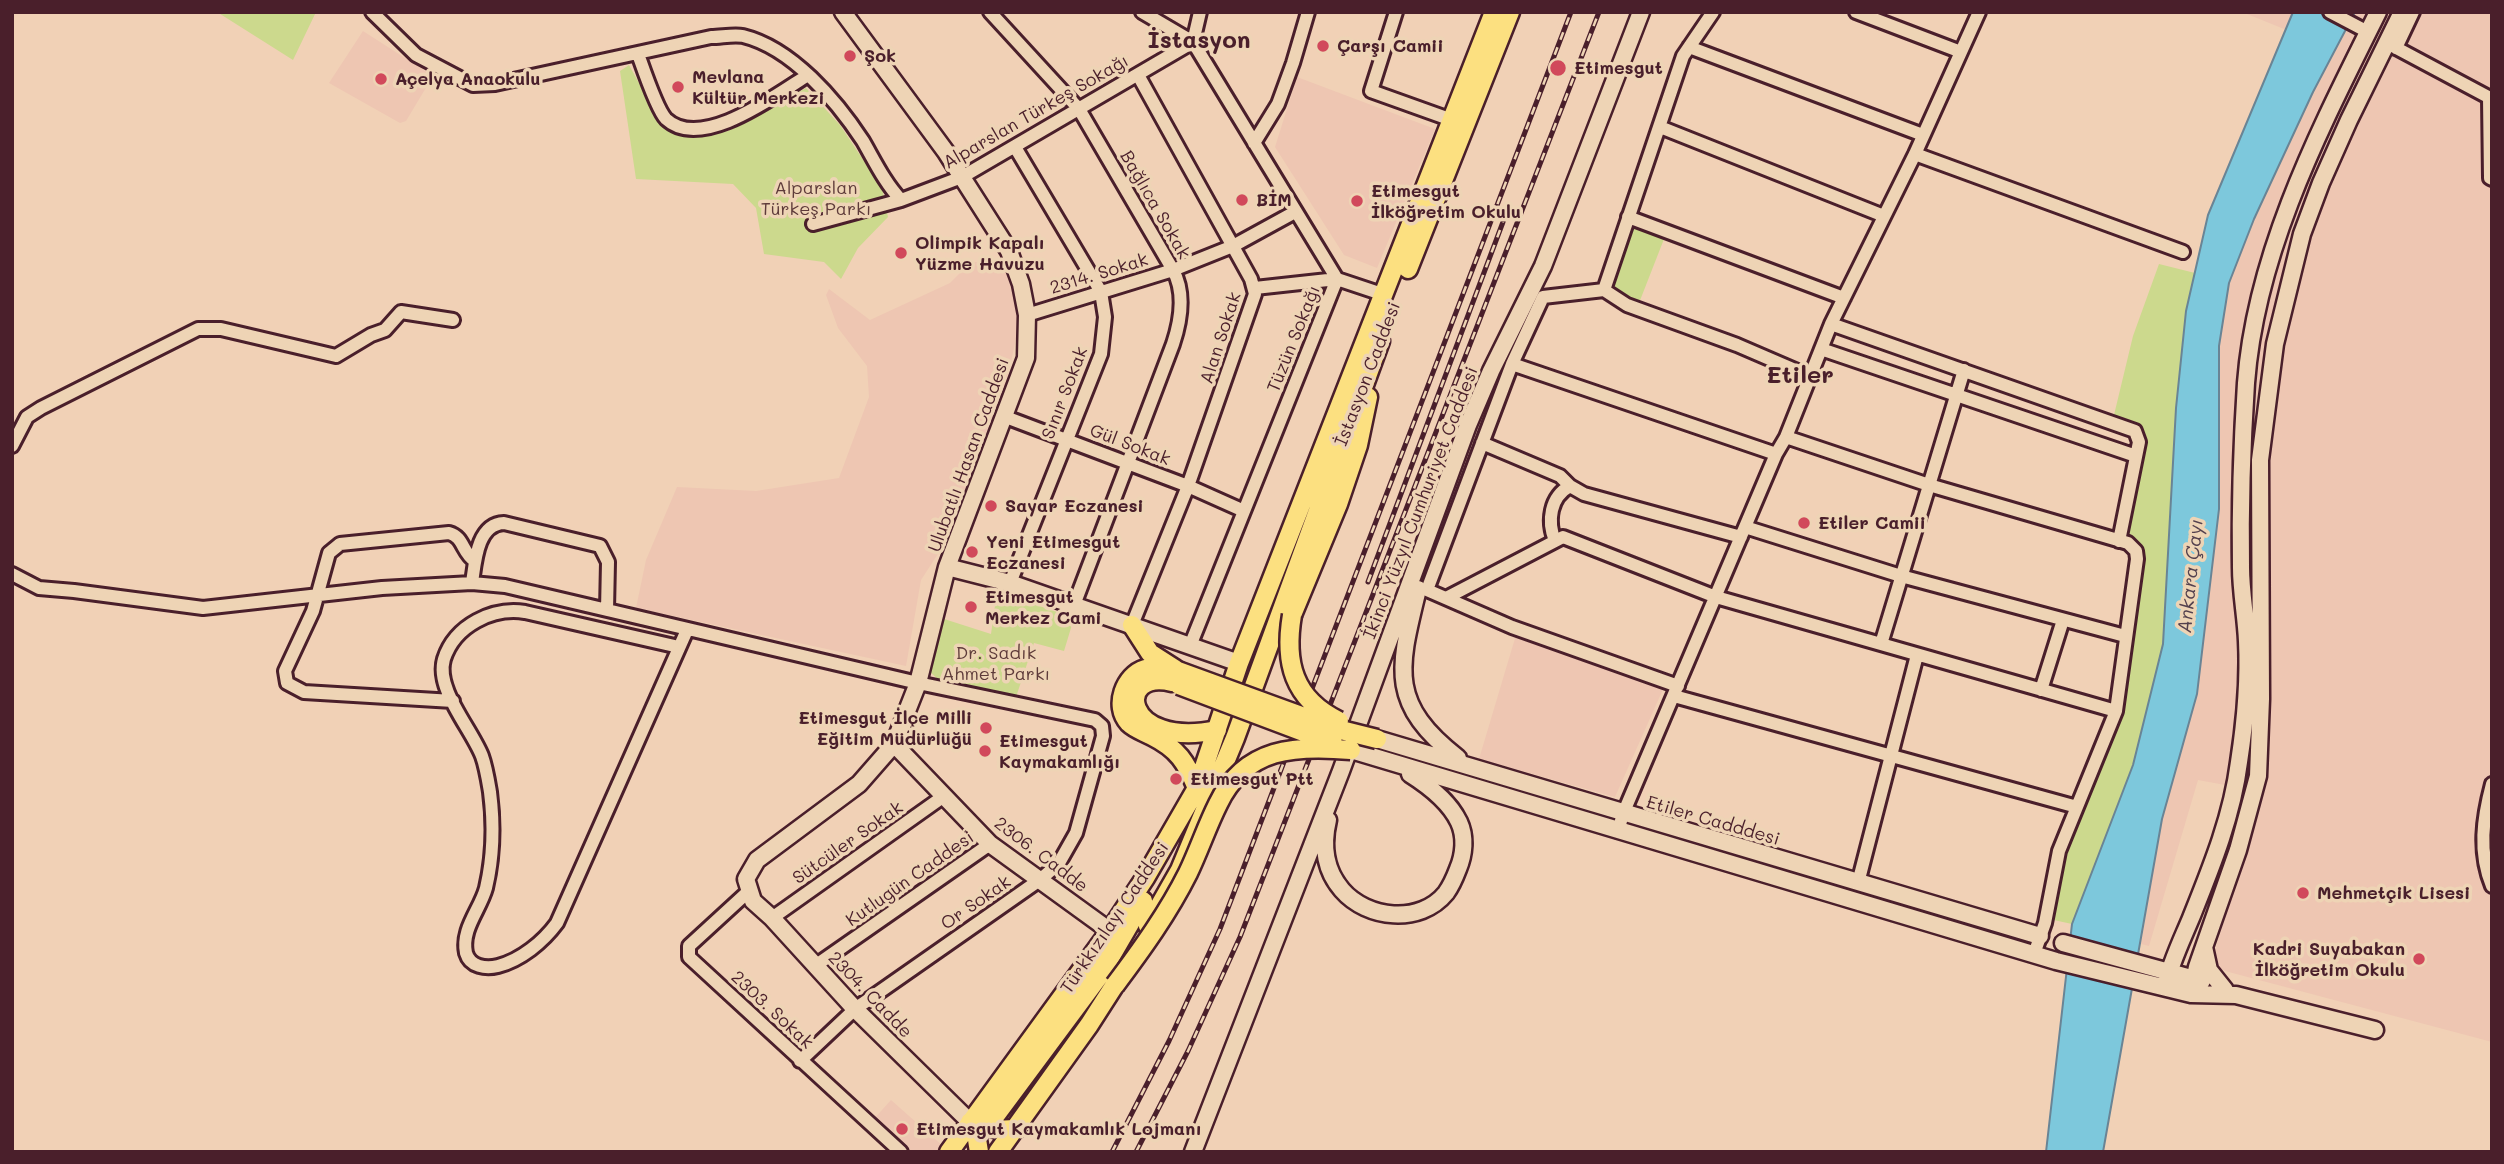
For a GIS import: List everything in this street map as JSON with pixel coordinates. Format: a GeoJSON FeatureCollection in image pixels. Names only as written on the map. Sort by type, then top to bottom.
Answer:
{"type":"FeatureCollection","features":[{"type":"Feature","properties":{"kind":"main road","name":"Ulubatlı Hasan Caddesi"},"geometry":{"type":"LineString","coordinates":[[750,891],[746,879],[757,860],[859,784],[894,744],[918,683],[947,568],[1026,358],[1027,315],[1021,284],[1009,251],[962,177],[843,12]]}},
{"type":"Feature","properties":{"kind":"main road","name":"İstasyon Caddesi"},"geometry":{"type":"LineString","coordinates":[[1239,663],[1494,12]]}},
{"type":"Feature","properties":{"kind":"main road","name":"İstasyon Caddesi"},"geometry":{"type":"LineString","coordinates":[[1235,738],[1380,339],[1510,12]]}},
{"type":"Feature","properties":{"kind":"main road","name":"İkinci Yüzyıl Cumhuriyet Caddesi"},"geometry":{"type":"LineString","coordinates":[[1193,1152],[1340,771],[1468,425],[1491,371],[1543,266],[1641,12]]}},
{"type":"Feature","properties":{"kind":"main road"},"geometry":{"type":"LineString","coordinates":[[2166,979],[2217,852],[2239,765],[2245,716],[2247,644],[2241,569],[2244,424],[2247,380],[2259,299],[2294,193],[2337,94],[2361,29],[2378,12]]}},
{"type":"Feature","properties":{"kind":"main road"},"geometry":{"type":"LineString","coordinates":[[2193,986],[2234,863],[2258,776],[2261,699],[2260,460],[2275,344],[2302,234],[2349,120],[2392,46],[2402,12]]}},
{"type":"Feature","properties":{"kind":"main road"},"geometry":{"type":"LineString","coordinates":[[2361,29],[2392,46]]}},
{"type":"Feature","properties":{"kind":"main road"},"geometry":{"type":"LineString","coordinates":[[1377,739],[1324,714],[1301,691],[1294,677],[1289,652],[1289,633],[1292,615],[1338,505],[1358,445],[1380,339]]}},
{"type":"Feature","properties":{"kind":"main road"},"geometry":{"type":"LineString","coordinates":[[1425,542],[1402,663],[1406,693],[1412,708],[1433,739],[1466,764]]}},
{"type":"Feature","properties":{"kind":"main road"},"geometry":{"type":"LineString","coordinates":[[947,568],[1010,583],[1239,663]]}},
{"type":"Feature","properties":{"kind":"main road"},"geometry":{"type":"LineString","coordinates":[[1132,625],[1150,653],[1175,677]]}},
{"type":"Feature","properties":{"kind":"main road","name":"Türkkızılayı Caddesi"},"geometry":{"type":"LineString","coordinates":[[949,1152],[983,1115],[1145,878],[1197,788],[1239,663]]}},
{"type":"Feature","properties":{"kind":"main road"},"geometry":{"type":"LineString","coordinates":[[979,1152],[977,1139],[983,1115],[1100,975],[1167,856],[1197,788],[1186,762],[1166,743],[1128,722],[1122,709],[1122,695],[1128,681],[1142,670],[1158,668],[1351,750],[1618,831],[2056,961],[2142,974],[2231,993],[2375,1030]]}},
{"type":"Feature","properties":{"kind":"main road"},"geometry":{"type":"LineString","coordinates":[[1217,730],[1198,734],[1159,730],[1137,714],[1135,701],[1140,687],[1152,680],[1175,677],[1337,729],[1377,739]]}},
{"type":"Feature","properties":{"kind":"main road","name":"Türkkızılayı Caddesi"},"geometry":{"type":"LineString","coordinates":[[998,1152],[1115,985],[1180,870],[1235,738]]}},
{"type":"Feature","properties":{"kind":"main road","name":"Etiler Cadddesi"},"geometry":{"type":"LineString","coordinates":[[1377,739],[2040,936]]}},
{"type":"Feature","properties":{"kind":"main road","name":"2306. Cadde"},"geometry":{"type":"LineString","coordinates":[[894,744],[990,844],[1110,931]]}},
{"type":"Feature","properties":{"kind":"main road"},"geometry":{"type":"LineString","coordinates":[[1115,985],[1158,927],[1187,874],[1218,804],[1242,770],[1282,750],[1313,747],[1351,750]]}},
{"type":"Feature","properties":{"kind":"main road"},"geometry":{"type":"LineString","coordinates":[[1340,771],[1326,830],[1325,860],[1335,881],[1350,899],[1374,912],[1407,914],[1422,910],[1446,893],[1461,863],[1464,846],[1458,820],[1440,796],[1396,764]]}},
{"type":"Feature","properties":{"kind":"main road","name":"2304. Cadde"},"geometry":{"type":"LineString","coordinates":[[750,891],[753,901],[772,918],[855,1009],[983,1115]]}},
{"type":"Feature","properties":{"kind":"main road"},"geometry":{"type":"LineString","coordinates":[[2063,943],[2142,974]]}},
{"type":"Feature","properties":{"kind":"main road"},"geometry":{"type":"LineString","coordinates":[[2204,947],[2209,971],[2231,993]]}},
{"type":"Feature","properties":{"kind":"main road"},"geometry":{"type":"LineString","coordinates":[[983,1115],[984,1121],[990,1127],[1004,1130],[1017,1128]]}},
{"type":"Feature","properties":{"kind":"street"},"geometry":{"type":"LineString","coordinates":[[372,12],[416,55],[473,85],[495,84],[711,37],[742,35],[788,56],[808,75],[862,139],[890,189],[901,200]]}},
{"type":"Feature","properties":{"kind":"street","name":"Bağlıca Sokak"},"geometry":{"type":"LineString","coordinates":[[990,12],[1079,109],[1173,270],[1181,293],[1177,330],[1074,605]]}},
{"type":"Feature","properties":{"kind":"street","name":"Tüzün Sokağı"},"geometry":{"type":"LineString","coordinates":[[1142,12],[1193,42],[1337,279],[1190,646]]}},
{"type":"Feature","properties":{"kind":"street"},"geometry":{"type":"LineString","coordinates":[[1193,42],[1200,12]]}},
{"type":"Feature","properties":{"kind":"street"},"geometry":{"type":"LineString","coordinates":[[1254,143],[1278,104],[1308,12]]}},
{"type":"Feature","properties":{"kind":"street"},"geometry":{"type":"LineString","coordinates":[[1396,12],[1371,91],[1452,120]]}},
{"type":"Feature","properties":{"kind":"street"},"geometry":{"type":"LineString","coordinates":[[1604,290],[1683,56],[1713,12]]}},
{"type":"Feature","properties":{"kind":"street"},"geometry":{"type":"LineString","coordinates":[[1856,12],[1961,52]]}},
{"type":"Feature","properties":{"kind":"street"},"geometry":{"type":"LineString","coordinates":[[1618,831],[1776,454],[1786,437],[1831,324],[1915,154],[1979,12]]}},
{"type":"Feature","properties":{"kind":"street"},"geometry":{"type":"LineString","coordinates":[[2330,12],[2361,29]]}},
{"type":"Feature","properties":{"kind":"street"},"geometry":{"type":"LineString","coordinates":[[2413,12],[2392,46],[2491,98],[2492,179]]}},
{"type":"Feature","properties":{"kind":"street","name":"Alparslan Türkeş Sokağı"},"geometry":{"type":"LineString","coordinates":[[813,224],[901,200],[962,177],[1193,42]]}},
{"type":"Feature","properties":{"kind":"street"},"geometry":{"type":"LineString","coordinates":[[1689,47],[1923,135]]}},
{"type":"Feature","properties":{"kind":"street"},"geometry":{"type":"LineString","coordinates":[[638,54],[665,118],[681,128],[721,126],[756,108],[808,75]]}},
{"type":"Feature","properties":{"kind":"street","name":"Alan Sokak"},"geometry":{"type":"LineString","coordinates":[[1132,625],[1188,486],[1253,304],[1255,288],[1138,75]]}},
{"type":"Feature","properties":{"kind":"street"},"geometry":{"type":"LineString","coordinates":[[1660,127],[1884,216]]}},
{"type":"Feature","properties":{"kind":"street","name":"Sınır Sokak"},"geometry":{"type":"LineString","coordinates":[[1010,583],[1101,354],[1105,317],[1101,292],[1015,147]]}},
{"type":"Feature","properties":{"kind":"street"},"geometry":{"type":"LineString","coordinates":[[1915,154],[2183,252]]}},
{"type":"Feature","properties":{"kind":"street","name":"2314. Sokak"},"geometry":{"type":"LineString","coordinates":[[1027,315],[1173,270],[1233,246],[1295,212]]}},
{"type":"Feature","properties":{"kind":"street"},"geometry":{"type":"LineString","coordinates":[[1628,217],[1844,298]]}},
{"type":"Feature","properties":{"kind":"street"},"geometry":{"type":"LineString","coordinates":[[1255,288],[1337,279],[1385,295]]}},
{"type":"Feature","properties":{"kind":"street"},"geometry":{"type":"LineString","coordinates":[[1809,376],[1737,345],[1627,305],[1604,290],[1543,297],[1512,364],[1427,590],[1512,627],[1676,691],[1890,756],[2077,807]]}},
{"type":"Feature","properties":{"kind":"street"},"geometry":{"type":"LineString","coordinates":[[12,446],[27,417],[198,329],[221,329],[336,356],[371,335],[385,330],[401,312],[453,320]]}},
{"type":"Feature","properties":{"kind":"street"},"geometry":{"type":"LineString","coordinates":[[1831,324],[2135,431],[2139,439],[2119,541]]}},
{"type":"Feature","properties":{"kind":"street"},"geometry":{"type":"LineString","coordinates":[[1821,349],[2136,456]]}},
{"type":"Feature","properties":{"kind":"street"},"geometry":{"type":"LineString","coordinates":[[1512,364],[1776,454]]}},
{"type":"Feature","properties":{"kind":"street"},"geometry":{"type":"LineString","coordinates":[[1881,644],[1964,370]]}},
{"type":"Feature","properties":{"kind":"street","name":"Gül Sokak"},"geometry":{"type":"LineString","coordinates":[[1003,416],[1188,486],[1244,511]]}},
{"type":"Feature","properties":{"kind":"street"},"geometry":{"type":"LineString","coordinates":[[1786,437],[1929,485],[2132,546],[2137,559],[2116,712],[2059,851],[2035,954]]}},
{"type":"Feature","properties":{"kind":"street"},"geometry":{"type":"LineString","coordinates":[[1482,443],[1560,476],[1584,494],[1743,532],[2125,636]]}},
{"type":"Feature","properties":{"kind":"street"},"geometry":{"type":"LineString","coordinates":[[1555,541],[1550,529],[1553,507],[1559,492],[1570,486]]}},
{"type":"Feature","properties":{"kind":"street"},"geometry":{"type":"LineString","coordinates":[[472,583],[480,544],[488,529],[500,523],[596,544],[605,553],[608,562],[607,610]]}},
{"type":"Feature","properties":{"kind":"street"},"geometry":{"type":"LineString","coordinates":[[453,701],[310,693],[290,686],[285,679],[285,671],[311,615],[330,553],[340,544],[449,533],[458,537],[467,555],[475,561]]}},
{"type":"Feature","properties":{"kind":"street"},"geometry":{"type":"LineString","coordinates":[[1446,598],[1563,537],[1716,597],[2116,712]]}},
{"type":"Feature","properties":{"kind":"street"},"geometry":{"type":"LineString","coordinates":[[12,574],[39,588],[203,608],[318,594],[472,583],[505,586],[918,683]]}},
{"type":"Feature","properties":{"kind":"street"},"geometry":{"type":"LineString","coordinates":[[679,647],[508,610],[491,613],[466,629],[446,653],[443,679],[483,758],[491,810],[488,879],[483,897],[467,931],[466,951],[472,963],[492,967],[504,964],[528,951],[545,937],[561,915],[687,629]]}},
{"type":"Feature","properties":{"kind":"street"},"geometry":{"type":"LineString","coordinates":[[2041,690],[2063,620]]}},
{"type":"Feature","properties":{"kind":"street"},"geometry":{"type":"LineString","coordinates":[[1858,883],[1917,655]]}},
{"type":"Feature","properties":{"kind":"street","name":"Or Sokak"},"geometry":{"type":"LineString","coordinates":[[800,1061],[855,1009],[1041,879],[1059,863],[1076,833],[1102,736],[1102,726],[1095,720],[918,683]]}},
{"type":"Feature","properties":{"kind":"street"},"geometry":{"type":"LineString","coordinates":[[2492,784],[2485,811],[2482,843],[2492,886]]}},
{"type":"Feature","properties":{"kind":"street","name":"Sütcüler Sokak"},"geometry":{"type":"LineString","coordinates":[[772,918],[944,796]]}},
{"type":"Feature","properties":{"kind":"street","name":"Kutlugün Caddesi"},"geometry":{"type":"LineString","coordinates":[[815,966],[990,844]]}},
{"type":"Feature","properties":{"kind":"street","name":"2303. Sokak"},"geometry":{"type":"LineString","coordinates":[[750,891],[689,946],[688,954],[800,1061],[901,1152]]}},
{"type":"Feature","properties":{"kind":"shaded area"},"geometry":{"type":"Polygon","coordinates":[[[2242,12],[2492,12],[2492,1042],[2210,967],[2263,792],[2198,780],[2149,946],[2141,944],[2162,819],[2197,694],[2219,509],[2219,346],[2229,283],[2254,219],[2313,92],[2336,50],[2242,12]]]}},
{"type":"Feature","properties":{"kind":"shaded area","name":"Açelya Anaokulu"},"geometry":{"type":"Polygon","coordinates":[[[363,31],[433,76],[406,121],[400,123],[329,83],[363,31]]]}},
{"type":"Feature","properties":{"kind":"shaded area","name":"Etimesgut İlköğretim Okulu"},"geometry":{"type":"Polygon","coordinates":[[[1297,77],[1435,129],[1377,268],[1344,255],[1275,147],[1297,77]]]}},
{"type":"Feature","properties":{"kind":"shaded area"},"geometry":{"type":"Polygon","coordinates":[[[971,262],[1001,262],[1010,277],[1019,325],[1009,371],[945,543],[921,580],[906,666],[636,608],[646,560],[677,487],[756,491],[839,478],[869,397],[867,366],[838,328],[826,295],[829,289],[870,320],[950,283],[971,262]]]}},
{"type":"Feature","properties":{"kind":"shaded area"},"geometry":{"type":"Polygon","coordinates":[[[1516,635],[1664,687],[1615,797],[1479,759],[1516,635]]]}},
{"type":"Feature","properties":{"kind":"shaded area","name":"Etimesgut Kaymakamlık Lojmanı"},"geometry":{"type":"Polygon","coordinates":[[[891,1100],[944,1147],[939,1152],[906,1152],[872,1121],[891,1100]]]}},
{"type":"Feature","properties":{"kind":"green space"},"geometry":{"type":"Polygon","coordinates":[[[217,12],[316,12],[293,60],[217,12]]]}},
{"type":"Feature","properties":{"kind":"green space","name":"Alparslan Türkeş Parkı"},"geometry":{"type":"Polygon","coordinates":[[[629,65],[659,119],[686,137],[728,131],[806,88],[840,125],[882,188],[888,217],[858,248],[841,279],[824,262],[764,254],[756,208],[733,184],[636,179],[620,71],[629,65]]]}},
{"type":"Feature","properties":{"kind":"green space"},"geometry":{"type":"Polygon","coordinates":[[[1632,226],[1664,239],[1639,303],[1618,294],[1613,284],[1632,226]]]}},
{"type":"Feature","properties":{"kind":"green space"},"geometry":{"type":"Polygon","coordinates":[[[2159,264],[2195,273],[2186,311],[2176,408],[2163,644],[2133,765],[2072,924],[2049,919],[2040,911],[2053,869],[2072,838],[2122,709],[2134,632],[2137,554],[2124,535],[2146,444],[2139,426],[2114,415],[2133,336],[2159,264]]]}},
{"type":"Feature","properties":{"kind":"green space","name":"Dr. Sadık Ahmet Parkı"},"geometry":{"type":"Polygon","coordinates":[[[997,591],[1074,618],[1064,651],[1034,643],[1016,697],[940,681],[930,672],[941,618],[991,634],[997,591]]]}},
{"type":"Feature","properties":{"kind":"water","name":"Ankara Çayı"},"geometry":{"type":"Polygon","coordinates":[[[2293,12],[2355,12],[2313,92],[2254,219],[2229,283],[2219,346],[2219,509],[2197,694],[2162,819],[2103,1152],[2046,1152],[2072,924],[2133,765],[2163,644],[2176,408],[2186,311],[2208,215],[2293,12]]]}},
{"type":"Feature","properties":{"kind":"railway"},"geometry":{"type":"LineString","coordinates":[[1112,1152],[1169,1041],[1220,929],[1571,12]]}},
{"type":"Feature","properties":{"kind":"railway"},"geometry":{"type":"LineString","coordinates":[[1136,1152],[1188,1051],[1240,937],[1599,12]]}},
{"type":"Feature","properties":{"kind":"railway"},"geometry":{"type":"LineString","coordinates":[[1368,582],[1503,222]]}},
{"type":"Feature","properties":{"kind":"place","name":"Çarşı Camii"},"geometry":{"type":"Point","coordinates":[1323,46]}},
{"type":"Feature","properties":{"kind":"place","name":"Şok"},"geometry":{"type":"Point","coordinates":[850,56]}},
{"type":"Feature","properties":{"kind":"place","name":"Etimesgut"},"geometry":{"type":"Point","coordinates":[1558,68]}},
{"type":"Feature","properties":{"kind":"place","name":"Açelya Anaokulu"},"geometry":{"type":"Point","coordinates":[381,79]}},
{"type":"Feature","properties":{"kind":"place","name":"Mevlana Kültür Merkezi"},"geometry":{"type":"Point","coordinates":[678,87]}},
{"type":"Feature","properties":{"kind":"place","name":"BİM"},"geometry":{"type":"Point","coordinates":[1242,200]}},
{"type":"Feature","properties":{"kind":"place","name":"Etimesgut İlköğretim Okulu"},"geometry":{"type":"Point","coordinates":[1357,201]}},
{"type":"Feature","properties":{"kind":"place","name":"Olimpik Kapalı Yüzme Havuzu"},"geometry":{"type":"Point","coordinates":[901,253]}},
{"type":"Feature","properties":{"kind":"place","name":"Sayar Eczanesi"},"geometry":{"type":"Point","coordinates":[991,506]}},
{"type":"Feature","properties":{"kind":"place","name":"Etiler Camii"},"geometry":{"type":"Point","coordinates":[1804,523]}},
{"type":"Feature","properties":{"kind":"place","name":"Yeni Etimesgut Eczanesi"},"geometry":{"type":"Point","coordinates":[972,552]}},
{"type":"Feature","properties":{"kind":"place","name":"Etimesgut Merkez Cami"},"geometry":{"type":"Point","coordinates":[971,607]}},
{"type":"Feature","properties":{"kind":"place","name":"Etimesgut İlçe Milli Eğitim Müdürlüğü"},"geometry":{"type":"Point","coordinates":[986,728]}},
{"type":"Feature","properties":{"kind":"place","name":"Etimesgut Kaymakamlığı"},"geometry":{"type":"Point","coordinates":[985,751]}},
{"type":"Feature","properties":{"kind":"place","name":"Etimesgut Ptt"},"geometry":{"type":"Point","coordinates":[1176,779]}},
{"type":"Feature","properties":{"kind":"place","name":"Mehmetçik Lisesi"},"geometry":{"type":"Point","coordinates":[2303,893]}},
{"type":"Feature","properties":{"kind":"place","name":"Kadri Suyabakan İlköğretim Okulu"},"geometry":{"type":"Point","coordinates":[2419,959]}},
{"type":"Feature","properties":{"kind":"place","name":"Etimesgut Kaymakamlık Lojmanı"},"geometry":{"type":"Point","coordinates":[902,1129]}},
{"type":"Feature","properties":{"kind":"district","name":"İstasyon"},"geometry":{"type":"Point","coordinates":[1199,41]}},
{"type":"Feature","properties":{"kind":"district","name":"Etiler"},"geometry":{"type":"Point","coordinates":[1800,376]}}]}
